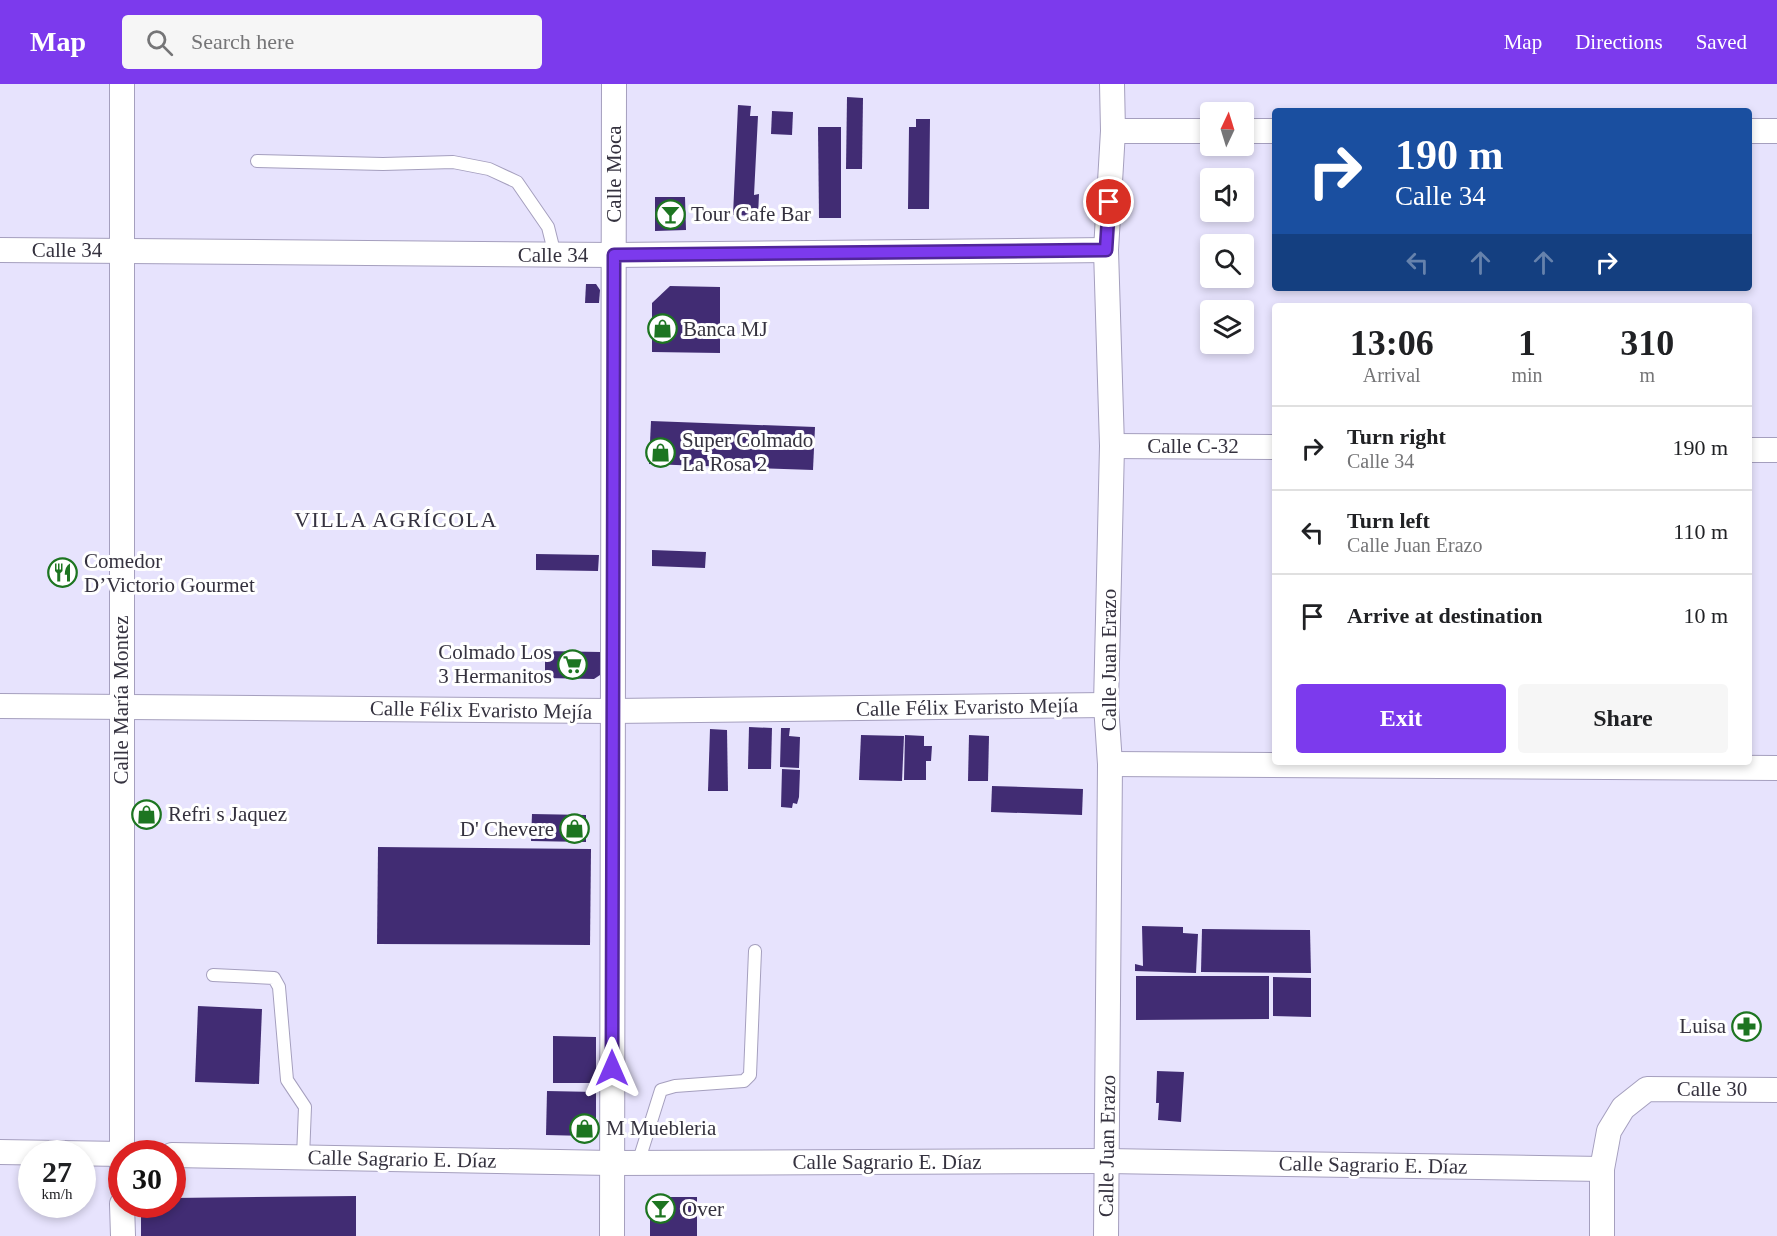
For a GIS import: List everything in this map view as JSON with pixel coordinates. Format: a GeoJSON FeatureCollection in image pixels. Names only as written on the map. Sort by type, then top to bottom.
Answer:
{"type":"FeatureCollection","features":[{"type":"Feature","properties":{"kind":"street","name":"Calle María Montez"},"geometry":{"type":"LineString","coordinates":[[121,1140],[122,84]]}},
{"type":"Feature","properties":{"kind":"street","name":"Calle Moca"},"geometry":{"type":"LineString","coordinates":[[612,1236],[614,84]]}},
{"type":"Feature","properties":{"kind":"street","name":"Calle Juan Erazo"},"geometry":{"type":"LineString","coordinates":[[1106,1236],[1110,764],[1106,705],[1112,446],[1106,250],[1113,131],[1112,84]]}},
{"type":"Feature","properties":{"kind":"street"},"geometry":{"type":"LineString","coordinates":[[1113,131],[1200,131]]}},
{"type":"Feature","properties":{"kind":"street"},"geometry":{"type":"LineString","coordinates":[[1254,131],[1272,131]]}},
{"type":"Feature","properties":{"kind":"street"},"geometry":{"type":"LineString","coordinates":[[1752,131],[1777,131]]}},
{"type":"Feature","properties":{"kind":"street","name":"Calle 34"},"geometry":{"type":"LineString","coordinates":[[0,250],[555,255],[1106,250]]}},
{"type":"Feature","properties":{"kind":"street","name":"Calle C-32"},"geometry":{"type":"LineString","coordinates":[[1112,446],[1272,447]]}},
{"type":"Feature","properties":{"kind":"street"},"geometry":{"type":"LineString","coordinates":[[1752,450],[1777,450]]}},
{"type":"Feature","properties":{"kind":"street","name":"Calle Félix Evaristo Mejía"},"geometry":{"type":"LineString","coordinates":[[0,706],[613,711],[1106,705]]}},
{"type":"Feature","properties":{"kind":"street"},"geometry":{"type":"LineString","coordinates":[[1110,764],[1272,765]]}},
{"type":"Feature","properties":{"kind":"street"},"geometry":{"type":"LineString","coordinates":[[1277,765],[1777,768]]}},
{"type":"Feature","properties":{"kind":"street","name":"Calle 30"},"geometry":{"type":"LineString","coordinates":[[1602,1169],[1609,1131],[1623,1108],[1647,1089],[1777,1090]]}},
{"type":"Feature","properties":{"kind":"street"},"geometry":{"type":"LineString","coordinates":[[0,1152],[108,1154]]}},
{"type":"Feature","properties":{"kind":"street","name":"Calle Sagrario E. Díaz"},"geometry":{"type":"LineString","coordinates":[[186,1155],[611,1163],[1107,1161],[1602,1169]]}},
{"type":"Feature","properties":{"kind":"street"},"geometry":{"type":"LineString","coordinates":[[1602,1169],[1602,1236]]}},
{"type":"Feature","properties":{"kind":"street"},"geometry":{"type":"LineString","coordinates":[[122,1218],[123,1236]]}},
{"type":"Feature","properties":{"kind":"lane"},"geometry":{"type":"LineString","coordinates":[[257,161],[382,164],[453,162],[489,169],[517,182],[548,227],[555,255]]}},
{"type":"Feature","properties":{"kind":"lane"},"geometry":{"type":"LineString","coordinates":[[638,1163],[661,1089],[744,1081],[750,1075],[755,951]]}},
{"type":"Feature","properties":{"kind":"lane"},"geometry":{"type":"LineString","coordinates":[[213,975],[274,978],[279,987],[287,1080],[305,1107],[303,1157]]}},
{"type":"Feature","properties":{"kind":"building"},"geometry":{"type":"Polygon","coordinates":[[[847,97],[863,98],[862,169],[846,169],[847,97]]]}},
{"type":"Feature","properties":{"kind":"building"},"geometry":{"type":"Polygon","coordinates":[[[738,105],[751,106],[750,116],[758,116],[754,195],[759,194],[758,216],[733,215],[738,105]]]}},
{"type":"Feature","properties":{"kind":"building"},"geometry":{"type":"Polygon","coordinates":[[[772,111],[793,112],[792,135],[771,134],[772,111]]]}},
{"type":"Feature","properties":{"kind":"building"},"geometry":{"type":"Polygon","coordinates":[[[916,119],[930,119],[929,209],[908,209],[909,127],[916,127],[916,119]]]}},
{"type":"Feature","properties":{"kind":"building"},"geometry":{"type":"Polygon","coordinates":[[[818,127],[841,127],[841,218],[819,218],[818,127]]]}},
{"type":"Feature","properties":{"kind":"building","name":"Tour Cafe Bar"},"geometry":{"type":"Polygon","coordinates":[[[655,197],[685,197],[686,230],[655,231],[655,197]]]}},
{"type":"Feature","properties":{"kind":"building"},"geometry":{"type":"Polygon","coordinates":[[[586,284],[596,284],[600,290],[599,303],[585,303],[586,284]]]}},
{"type":"Feature","properties":{"kind":"building"},"geometry":{"type":"Polygon","coordinates":[[[670,286],[720,287],[720,353],[652,352],[652,303],[670,286]]]}},
{"type":"Feature","properties":{"kind":"building"},"geometry":{"type":"Polygon","coordinates":[[[651,421],[815,427],[813,470],[649,464],[651,421]]]}},
{"type":"Feature","properties":{"kind":"building"},"geometry":{"type":"Polygon","coordinates":[[[652,550],[706,552],[705,568],[652,566],[652,550]]]}},
{"type":"Feature","properties":{"kind":"building"},"geometry":{"type":"Polygon","coordinates":[[[536,554],[599,555],[598,571],[536,570],[536,554]]]}},
{"type":"Feature","properties":{"kind":"building","name":"Colmado Los 3 Hermanitos"},"geometry":{"type":"Polygon","coordinates":[[[545,651],[600,652],[600,675],[594,679],[545,678],[545,651]]]}},
{"type":"Feature","properties":{"kind":"building"},"geometry":{"type":"Polygon","coordinates":[[[749,727],[772,728],[771,769],[748,769],[749,727]]]}},
{"type":"Feature","properties":{"kind":"building"},"geometry":{"type":"Polygon","coordinates":[[[781,728],[790,728],[789,736],[800,737],[799,768],[780,767],[781,728]]]}},
{"type":"Feature","properties":{"kind":"building"},"geometry":{"type":"Polygon","coordinates":[[[710,729],[727,730],[728,791],[708,791],[710,729]]]}},
{"type":"Feature","properties":{"kind":"building"},"geometry":{"type":"Polygon","coordinates":[[[861,735],[904,736],[902,781],[859,780],[861,735]]]}},
{"type":"Feature","properties":{"kind":"building"},"geometry":{"type":"Polygon","coordinates":[[[905,735],[924,736],[924,746],[932,746],[931,761],[926,761],[926,780],[904,780],[905,735]]]}},
{"type":"Feature","properties":{"kind":"building"},"geometry":{"type":"Polygon","coordinates":[[[969,735],[989,736],[988,781],[968,781],[969,735]]]}},
{"type":"Feature","properties":{"kind":"building"},"geometry":{"type":"Polygon","coordinates":[[[782,769],[800,770],[799,797],[797,804],[793,803],[792,808],[781,807],[782,769]]]}},
{"type":"Feature","properties":{"kind":"building"},"geometry":{"type":"Polygon","coordinates":[[[992,786],[1083,789],[1082,815],[991,812],[992,786]]]}},
{"type":"Feature","properties":{"kind":"building"},"geometry":{"type":"Polygon","coordinates":[[[532,814],[586,815],[586,842],[531,841],[532,814]]]}},
{"type":"Feature","properties":{"kind":"building"},"geometry":{"type":"Polygon","coordinates":[[[378,847],[591,849],[590,945],[377,944],[378,847]]]}},
{"type":"Feature","properties":{"kind":"building"},"geometry":{"type":"Polygon","coordinates":[[[1142,926],[1183,927],[1183,933],[1198,934],[1196,973],[1135,971],[1135,964],[1143,966],[1142,926]]]}},
{"type":"Feature","properties":{"kind":"building"},"geometry":{"type":"Polygon","coordinates":[[[1202,929],[1310,930],[1311,973],[1201,972],[1202,929]]]}},
{"type":"Feature","properties":{"kind":"building"},"geometry":{"type":"Polygon","coordinates":[[[1136,976],[1269,976],[1269,1019],[1136,1020],[1136,976]]]}},
{"type":"Feature","properties":{"kind":"building"},"geometry":{"type":"Polygon","coordinates":[[[1273,977],[1311,978],[1311,1017],[1273,1016],[1273,977]]]}},
{"type":"Feature","properties":{"kind":"building"},"geometry":{"type":"Polygon","coordinates":[[[198,1006],[262,1009],[259,1084],[195,1082],[198,1006]]]}},
{"type":"Feature","properties":{"kind":"building"},"geometry":{"type":"Polygon","coordinates":[[[553,1036],[596,1037],[596,1083],[553,1083],[553,1036]]]}},
{"type":"Feature","properties":{"kind":"building"},"geometry":{"type":"Polygon","coordinates":[[[1157,1071],[1184,1072],[1181,1122],[1158,1120],[1157,1071]]]}},
{"type":"Feature","properties":{"kind":"building"},"geometry":{"type":"Polygon","coordinates":[[[547,1091],[596,1092],[596,1130],[587,1136],[546,1135],[547,1091]]]}},
{"type":"Feature","properties":{"kind":"building"},"geometry":{"type":"Polygon","coordinates":[[[356,1196],[356,1236],[141,1236],[141,1218],[186,1218],[186,1198],[356,1196]]]}},
{"type":"Feature","properties":{"kind":"building"},"geometry":{"type":"Polygon","coordinates":[[[662,1197],[697,1197],[697,1236],[650,1236],[650,1208],[662,1197]]]}},
{"type":"Feature","properties":{"kind":"place","name":"Tour Cafe Bar"},"geometry":{"type":"Point","coordinates":[670,214]}},
{"type":"Feature","properties":{"kind":"place","name":"Banca MJ"},"geometry":{"type":"Point","coordinates":[662,329]}},
{"type":"Feature","properties":{"kind":"place","name":"Super Colmado La Rosa 2"},"geometry":{"type":"Point","coordinates":[661,452]}},
{"type":"Feature","properties":{"kind":"place","name":"Comedor D’Victorio Gourmet"},"geometry":{"type":"Point","coordinates":[63,573]}},
{"type":"Feature","properties":{"kind":"place","name":"Colmado Los 3 Hermanitos"},"geometry":{"type":"Point","coordinates":[573,664]}},
{"type":"Feature","properties":{"kind":"place","name":"Refri s Jaquez"},"geometry":{"type":"Point","coordinates":[147,814]}},
{"type":"Feature","properties":{"kind":"place","name":"D' Chevere"},"geometry":{"type":"Point","coordinates":[575,829]}},
{"type":"Feature","properties":{"kind":"place","name":"Luisa"},"geometry":{"type":"Point","coordinates":[1747,1026]}},
{"type":"Feature","properties":{"kind":"place","name":"M Muebleria"},"geometry":{"type":"Point","coordinates":[585,1128]}},
{"type":"Feature","properties":{"kind":"place","name":"Over"},"geometry":{"type":"Point","coordinates":[661,1209]}},
{"type":"Feature","properties":{"kind":"district","name":"VILLA AGRÍCOLA"},"geometry":{"type":"Point","coordinates":[396,519]}},
{"type":"Feature","properties":{"kind":"route"},"geometry":{"type":"LineString","coordinates":[[612,1068],[614,255],[1106,250],[1109,202]]}}]}
